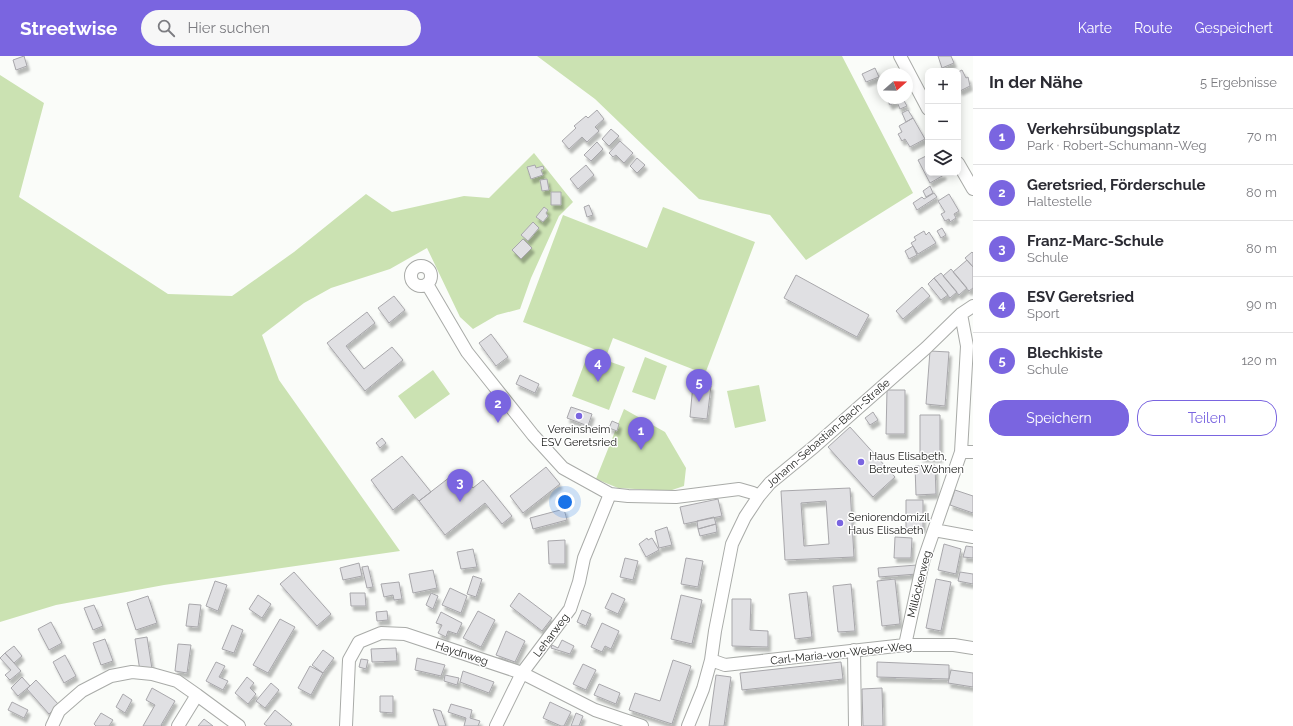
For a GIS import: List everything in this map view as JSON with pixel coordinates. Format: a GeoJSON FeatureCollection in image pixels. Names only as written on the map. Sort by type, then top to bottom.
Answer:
{"type":"FeatureCollection","features":[{"type":"Feature","properties":{"kind":"street"},"geometry":{"type":"LineString","coordinates":[[900,56],[925,104]]}},
{"type":"Feature","properties":{"kind":"street"},"geometry":{"type":"LineString","coordinates":[[961,168],[973,188]]}},
{"type":"Feature","properties":{"kind":"street"},"geometry":{"type":"LineString","coordinates":[[428,284],[467,352],[533,436],[563,468],[610,494],[676,497],[739,489],[759,496]]}},
{"type":"Feature","properties":{"kind":"street","name":"Johann-Sebastian-Bach-Straße"},"geometry":{"type":"LineString","coordinates":[[688,726],[696,710],[711,660],[720,599],[732,544],[745,517],[759,496],[770,483],[815,446],[926,348],[961,314],[973,306]]}},
{"type":"Feature","properties":{"kind":"street","name":"Millöckerweg"},"geometry":{"type":"LineString","coordinates":[[905,645],[923,562],[934,530],[967,452],[967,346],[961,314]]}},
{"type":"Feature","properties":{"kind":"street","name":"Leharweg"},"geometry":{"type":"LineString","coordinates":[[496,726],[522,673],[570,609],[584,558],[610,494]]}},
{"type":"Feature","properties":{"kind":"street"},"geometry":{"type":"LineString","coordinates":[[934,530],[973,537]]}},
{"type":"Feature","properties":{"kind":"street","name":"Haydnweg"},"geometry":{"type":"LineString","coordinates":[[346,726],[349,660],[359,642],[381,633],[405,634],[522,673],[595,710],[642,726]]}},
{"type":"Feature","properties":{"kind":"street","name":"Carl-Maria-von-Weber-Weg"},"geometry":{"type":"LineString","coordinates":[[711,660],[725,665],[905,645],[954,645],[973,648]]}},
{"type":"Feature","properties":{"kind":"street"},"geometry":{"type":"LineString","coordinates":[[854,650],[855,726]]}},
{"type":"Feature","properties":{"kind":"street"},"geometry":{"type":"LineString","coordinates":[[52,726],[59,712],[82,691],[111,676],[132,672],[152,674],[177,681],[239,726]]}},
{"type":"Feature","properties":{"kind":"street"},"geometry":{"type":"LineString","coordinates":[[178,726],[197,695]]}},
{"type":"Feature","properties":{"kind":"green space"},"geometry":{"type":"Polygon","coordinates":[[[537,56],[842,56],[913,193],[806,260],[770,215],[699,199],[595,99],[537,56]]]}},
{"type":"Feature","properties":{"kind":"green space"},"geometry":{"type":"Polygon","coordinates":[[[0,75],[44,103],[19,197],[168,294],[232,296],[294,252],[366,194],[392,212],[464,196],[489,198],[534,153],[573,202],[559,216],[531,278],[520,309],[497,315],[473,329],[460,317],[427,248],[390,269],[331,288],[304,303],[262,335],[279,380],[400,551],[164,585],[56,605],[0,622],[0,75]]]}},
{"type":"Feature","properties":{"kind":"green space"},"geometry":{"type":"Polygon","coordinates":[[[663,207],[755,242],[705,374],[613,338],[607,354],[523,322],[563,215],[647,248],[663,207]]]}},
{"type":"Feature","properties":{"kind":"green space"},"geometry":{"type":"Polygon","coordinates":[[[588,354],[625,367],[609,410],[572,396],[588,354]]]}},
{"type":"Feature","properties":{"kind":"green space"},"geometry":{"type":"Polygon","coordinates":[[[645,357],[667,366],[655,400],[632,392],[645,357]]]}},
{"type":"Feature","properties":{"kind":"green space"},"geometry":{"type":"Polygon","coordinates":[[[433,370],[450,394],[415,419],[398,396],[433,370]]]}},
{"type":"Feature","properties":{"kind":"green space"},"geometry":{"type":"Polygon","coordinates":[[[759,385],[766,421],[735,428],[727,391],[759,385]]]}},
{"type":"Feature","properties":{"kind":"green space"},"geometry":{"type":"Polygon","coordinates":[[[624,409],[665,432],[686,468],[684,486],[669,491],[618,488],[596,479],[624,409]]]}},
{"type":"Feature","properties":{"kind":"building"},"geometry":{"type":"Polygon","coordinates":[[[24,56],[27,66],[16,70],[13,60],[24,56]]]}},
{"type":"Feature","properties":{"kind":"building"},"geometry":{"type":"Polygon","coordinates":[[[938,56],[951,56],[954,63],[942,68],[938,56]]]}},
{"type":"Feature","properties":{"kind":"building"},"geometry":{"type":"Polygon","coordinates":[[[875,68],[877,78],[866,82],[862,74],[875,68]]]}},
{"type":"Feature","properties":{"kind":"building"},"geometry":{"type":"Polygon","coordinates":[[[961,70],[966,78],[968,77],[970,86],[961,90],[961,70]]]}},
{"type":"Feature","properties":{"kind":"building"},"geometry":{"type":"Polygon","coordinates":[[[898,104],[906,104],[907,106],[900,109],[898,104]]]}},
{"type":"Feature","properties":{"kind":"building"},"geometry":{"type":"Polygon","coordinates":[[[597,110],[604,119],[595,127],[599,131],[587,142],[582,137],[569,149],[562,141],[576,128],[574,126],[586,116],[588,118],[597,110]]]}},
{"type":"Feature","properties":{"kind":"building"},"geometry":{"type":"Polygon","coordinates":[[[908,110],[913,118],[906,122],[902,113],[908,110]]]}},
{"type":"Feature","properties":{"kind":"building"},"geometry":{"type":"Polygon","coordinates":[[[913,118],[925,139],[910,147],[905,139],[902,141],[898,134],[902,132],[899,126],[913,118]]]}},
{"type":"Feature","properties":{"kind":"building"},"geometry":{"type":"Polygon","coordinates":[[[611,129],[619,136],[609,146],[602,139],[611,129]]]}},
{"type":"Feature","properties":{"kind":"building"},"geometry":{"type":"Polygon","coordinates":[[[620,141],[633,153],[624,163],[616,155],[613,157],[609,153],[620,141]]]}},
{"type":"Feature","properties":{"kind":"building"},"geometry":{"type":"Polygon","coordinates":[[[597,142],[603,149],[591,161],[584,155],[597,142]]]}},
{"type":"Feature","properties":{"kind":"building"},"geometry":{"type":"Polygon","coordinates":[[[925,156],[925,173],[918,160],[925,156]]]}},
{"type":"Feature","properties":{"kind":"building"},"geometry":{"type":"Polygon","coordinates":[[[637,158],[645,165],[637,173],[630,166],[637,158]]]}},
{"type":"Feature","properties":{"kind":"building"},"geometry":{"type":"Polygon","coordinates":[[[535,165],[536,168],[543,166],[544,169],[541,170],[543,175],[531,179],[527,167],[535,165]]]}},
{"type":"Feature","properties":{"kind":"building"},"geometry":{"type":"Polygon","coordinates":[[[586,165],[594,175],[578,189],[570,179],[586,165]]]}},
{"type":"Feature","properties":{"kind":"building"},"geometry":{"type":"Polygon","coordinates":[[[926,176],[942,176],[930,183],[926,176]]]}},
{"type":"Feature","properties":{"kind":"building"},"geometry":{"type":"Polygon","coordinates":[[[547,179],[549,190],[542,191],[540,180],[547,179]]]}},
{"type":"Feature","properties":{"kind":"building"},"geometry":{"type":"Polygon","coordinates":[[[930,186],[933,193],[926,197],[923,191],[930,186]]]}},
{"type":"Feature","properties":{"kind":"building"},"geometry":{"type":"Polygon","coordinates":[[[551,192],[561,192],[561,205],[551,205],[551,192]]]}},
{"type":"Feature","properties":{"kind":"building"},"geometry":{"type":"Polygon","coordinates":[[[934,193],[937,197],[917,210],[913,203],[922,197],[924,199],[934,193]]]}},
{"type":"Feature","properties":{"kind":"building"},"geometry":{"type":"Polygon","coordinates":[[[949,194],[959,211],[954,214],[956,218],[950,222],[949,219],[945,221],[941,214],[945,212],[938,201],[949,194]]]}},
{"type":"Feature","properties":{"kind":"building"},"geometry":{"type":"Polygon","coordinates":[[[589,205],[593,215],[587,217],[584,207],[589,205]]]}},
{"type":"Feature","properties":{"kind":"building"},"geometry":{"type":"Polygon","coordinates":[[[544,207],[548,210],[546,213],[548,216],[543,222],[536,217],[544,207]]]}},
{"type":"Feature","properties":{"kind":"building"},"geometry":{"type":"Polygon","coordinates":[[[533,222],[539,228],[528,241],[521,235],[533,222]]]}},
{"type":"Feature","properties":{"kind":"building"},"geometry":{"type":"Polygon","coordinates":[[[942,228],[946,235],[941,238],[937,231],[942,228]]]}},
{"type":"Feature","properties":{"kind":"building"},"geometry":{"type":"Polygon","coordinates":[[[924,231],[926,235],[929,232],[936,243],[918,254],[911,243],[916,240],[914,237],[924,231]]]}},
{"type":"Feature","properties":{"kind":"building"},"geometry":{"type":"Polygon","coordinates":[[[523,239],[532,248],[521,259],[512,250],[523,239]]]}},
{"type":"Feature","properties":{"kind":"building"},"geometry":{"type":"Polygon","coordinates":[[[913,246],[917,255],[909,259],[905,251],[913,246]]]}},
{"type":"Feature","properties":{"kind":"building"},"geometry":{"type":"Polygon","coordinates":[[[972,252],[973,253],[973,267],[965,258],[972,252]]]}},
{"type":"Feature","properties":{"kind":"building"},"geometry":{"type":"Polygon","coordinates":[[[967,260],[973,267],[973,288],[969,291],[953,272],[967,260]]]}},
{"type":"Feature","properties":{"kind":"building"},"geometry":{"type":"Polygon","coordinates":[[[951,269],[967,288],[959,295],[943,276],[951,269]]]}},
{"type":"Feature","properties":{"kind":"building"},"geometry":{"type":"Polygon","coordinates":[[[941,273],[957,292],[950,298],[934,278],[941,273]]]}},
{"type":"Feature","properties":{"kind":"building"},"geometry":{"type":"Polygon","coordinates":[[[796,275],[869,315],[857,337],[784,298],[796,275]]]}},
{"type":"Feature","properties":{"kind":"building"},"geometry":{"type":"Polygon","coordinates":[[[934,278],[948,295],[941,300],[928,284],[934,278]]]}},
{"type":"Feature","properties":{"kind":"building"},"geometry":{"type":"Polygon","coordinates":[[[922,287],[930,296],[903,319],[896,311],[922,287]]]}},
{"type":"Feature","properties":{"kind":"building"},"geometry":{"type":"Polygon","coordinates":[[[394,296],[405,310],[389,323],[378,308],[394,296]]]}},
{"type":"Feature","properties":{"kind":"building"},"geometry":{"type":"Polygon","coordinates":[[[367,312],[375,323],[346,346],[364,369],[392,347],[403,360],[365,391],[327,343],[367,312]]]}},
{"type":"Feature","properties":{"kind":"building"},"geometry":{"type":"Polygon","coordinates":[[[491,334],[508,357],[496,366],[479,343],[491,334]]]}},
{"type":"Feature","properties":{"kind":"building"},"geometry":{"type":"Polygon","coordinates":[[[930,351],[949,352],[945,406],[926,404],[930,351]]]}},
{"type":"Feature","properties":{"kind":"building"},"geometry":{"type":"Polygon","coordinates":[[[520,375],[539,384],[535,393],[516,384],[520,375]]]}},
{"type":"Feature","properties":{"kind":"building"},"geometry":{"type":"Polygon","coordinates":[[[693,384],[711,386],[707,419],[690,417],[693,384]]]}},
{"type":"Feature","properties":{"kind":"building"},"geometry":{"type":"Polygon","coordinates":[[[887,390],[905,390],[905,434],[886,434],[887,390]]]}},
{"type":"Feature","properties":{"kind":"building","name":"Vereinsheim ESV Geretsried"},"geometry":{"type":"Polygon","coordinates":[[[571,407],[592,414],[588,426],[567,418],[571,407]]]}},
{"type":"Feature","properties":{"kind":"building"},"geometry":{"type":"Polygon","coordinates":[[[873,412],[878,420],[870,425],[865,418],[873,412]]]}},
{"type":"Feature","properties":{"kind":"building"},"geometry":{"type":"Polygon","coordinates":[[[920,415],[940,415],[940,458],[920,457],[920,415]]]}},
{"type":"Feature","properties":{"kind":"building"},"geometry":{"type":"Polygon","coordinates":[[[612,421],[619,424],[617,431],[609,428],[612,421]]]}},
{"type":"Feature","properties":{"kind":"building","name":"Haus Elisabeth, Betreutes Wohnen"},"geometry":{"type":"Polygon","coordinates":[[[850,427],[895,477],[873,497],[828,447],[850,427]]]}},
{"type":"Feature","properties":{"kind":"building"},"geometry":{"type":"Polygon","coordinates":[[[382,438],[386,443],[380,448],[376,443],[382,438]]]}},
{"type":"Feature","properties":{"kind":"building"},"geometry":{"type":"Polygon","coordinates":[[[402,456],[431,492],[419,501],[413,494],[393,510],[371,480],[402,456]]]}},
{"type":"Feature","properties":{"kind":"building"},"geometry":{"type":"Polygon","coordinates":[[[935,465],[936,494],[916,495],[915,466],[935,465]]]}},
{"type":"Feature","properties":{"kind":"building"},"geometry":{"type":"Polygon","coordinates":[[[546,467],[560,484],[523,513],[510,496],[546,467]]]}},
{"type":"Feature","properties":{"kind":"building"},"geometry":{"type":"Polygon","coordinates":[[[459,470],[473,488],[483,480],[512,516],[502,524],[485,503],[445,535],[419,501],[459,470]]]}},
{"type":"Feature","properties":{"kind":"building","name":"Seniorendomizil Haus Elisabeth"},"geometry":{"type":"Polygon","coordinates":[[[850,488],[854,557],[785,560],[781,491],[850,488]],[[826,501],[801,503],[804,546],[829,544],[826,501]]]}},
{"type":"Feature","properties":{"kind":"building"},"geometry":{"type":"Polygon","coordinates":[[[955,490],[973,496],[973,513],[950,505],[955,490]]]}},
{"type":"Feature","properties":{"kind":"building"},"geometry":{"type":"Polygon","coordinates":[[[718,499],[722,516],[684,524],[680,507],[718,499]]]}},
{"type":"Feature","properties":{"kind":"building"},"geometry":{"type":"Polygon","coordinates":[[[906,500],[923,500],[923,528],[906,528],[906,500]]]}},
{"type":"Feature","properties":{"kind":"building"},"geometry":{"type":"Polygon","coordinates":[[[564,509],[567,520],[533,529],[530,518],[564,509]]]}},
{"type":"Feature","properties":{"kind":"building"},"geometry":{"type":"Polygon","coordinates":[[[714,517],[716,524],[698,529],[697,521],[714,517]]]}},
{"type":"Feature","properties":{"kind":"building"},"geometry":{"type":"Polygon","coordinates":[[[716,524],[717,532],[700,536],[698,529],[716,524]]]}},
{"type":"Feature","properties":{"kind":"building"},"geometry":{"type":"Polygon","coordinates":[[[667,527],[672,545],[659,548],[655,531],[667,527]]]}},
{"type":"Feature","properties":{"kind":"building"},"geometry":{"type":"Polygon","coordinates":[[[895,537],[912,538],[911,558],[894,558],[895,537]]]}},
{"type":"Feature","properties":{"kind":"building"},"geometry":{"type":"Polygon","coordinates":[[[647,538],[648,540],[652,538],[659,550],[646,557],[639,544],[647,538]]]}},
{"type":"Feature","properties":{"kind":"building"},"geometry":{"type":"Polygon","coordinates":[[[565,540],[565,564],[549,564],[548,541],[565,540]]]}},
{"type":"Feature","properties":{"kind":"building"},"geometry":{"type":"Polygon","coordinates":[[[944,544],[961,549],[956,574],[938,570],[944,544]]]}},
{"type":"Feature","properties":{"kind":"building"},"geometry":{"type":"Polygon","coordinates":[[[966,546],[973,547],[973,558],[963,557],[966,546]]]}},
{"type":"Feature","properties":{"kind":"building"},"geometry":{"type":"Polygon","coordinates":[[[473,549],[477,567],[461,569],[457,552],[473,549]]]}},
{"type":"Feature","properties":{"kind":"building"},"geometry":{"type":"Polygon","coordinates":[[[625,558],[638,561],[633,580],[620,577],[625,558]]]}},
{"type":"Feature","properties":{"kind":"building"},"geometry":{"type":"Polygon","coordinates":[[[686,558],[703,561],[698,587],[681,584],[686,558]]]}},
{"type":"Feature","properties":{"kind":"building"},"geometry":{"type":"Polygon","coordinates":[[[359,563],[362,576],[343,580],[340,568],[359,563]]]}},
{"type":"Feature","properties":{"kind":"building"},"geometry":{"type":"Polygon","coordinates":[[[917,565],[917,574],[879,577],[878,568],[917,565]]]}},
{"type":"Feature","properties":{"kind":"building"},"geometry":{"type":"Polygon","coordinates":[[[368,566],[373,587],[367,588],[362,567],[368,566]]]}},
{"type":"Feature","properties":{"kind":"building"},"geometry":{"type":"Polygon","coordinates":[[[433,570],[437,588],[413,593],[409,574],[433,570]]]}},
{"type":"Feature","properties":{"kind":"building"},"geometry":{"type":"Polygon","coordinates":[[[294,572],[331,614],[317,626],[280,584],[294,572]]]}},
{"type":"Feature","properties":{"kind":"building"},"geometry":{"type":"Polygon","coordinates":[[[960,572],[973,574],[973,584],[958,581],[960,572]]]}},
{"type":"Feature","properties":{"kind":"building"},"geometry":{"type":"Polygon","coordinates":[[[473,576],[482,579],[476,597],[467,594],[473,576]]]}},
{"type":"Feature","properties":{"kind":"building"},"geometry":{"type":"Polygon","coordinates":[[[895,579],[900,624],[882,626],[877,581],[895,579]]]}},
{"type":"Feature","properties":{"kind":"building"},"geometry":{"type":"Polygon","coordinates":[[[936,579],[951,582],[941,631],[926,628],[936,579]]]}},
{"type":"Feature","properties":{"kind":"building"},"geometry":{"type":"Polygon","coordinates":[[[215,581],[227,585],[218,611],[206,606],[215,581]]]}},
{"type":"Feature","properties":{"kind":"building"},"geometry":{"type":"Polygon","coordinates":[[[399,582],[402,599],[394,600],[393,595],[384,597],[381,584],[399,582]]]}},
{"type":"Feature","properties":{"kind":"building"},"geometry":{"type":"Polygon","coordinates":[[[851,584],[855,631],[838,632],[833,586],[851,584]]]}},
{"type":"Feature","properties":{"kind":"building"},"geometry":{"type":"Polygon","coordinates":[[[450,588],[467,596],[461,613],[442,605],[450,588]]]}},
{"type":"Feature","properties":{"kind":"building"},"geometry":{"type":"Polygon","coordinates":[[[807,592],[812,637],[795,639],[789,594],[807,592]]]}},
{"type":"Feature","properties":{"kind":"building"},"geometry":{"type":"Polygon","coordinates":[[[350,593],[365,593],[366,606],[351,606],[350,593]]]}},
{"type":"Feature","properties":{"kind":"building"},"geometry":{"type":"Polygon","coordinates":[[[431,593],[438,596],[433,609],[426,605],[431,593]]]}},
{"type":"Feature","properties":{"kind":"building"},"geometry":{"type":"Polygon","coordinates":[[[519,593],[552,618],[542,631],[510,606],[519,593]]]}},
{"type":"Feature","properties":{"kind":"building"},"geometry":{"type":"Polygon","coordinates":[[[612,593],[625,599],[618,614],[605,608],[612,593]]]}},
{"type":"Feature","properties":{"kind":"building"},"geometry":{"type":"Polygon","coordinates":[[[258,595],[271,604],[262,618],[249,609],[258,595]]]}},
{"type":"Feature","properties":{"kind":"building"},"geometry":{"type":"Polygon","coordinates":[[[681,595],[702,600],[692,644],[671,639],[681,595]]]}},
{"type":"Feature","properties":{"kind":"building"},"geometry":{"type":"Polygon","coordinates":[[[148,596],[157,623],[136,630],[127,603],[148,596]]]}},
{"type":"Feature","properties":{"kind":"building"},"geometry":{"type":"Polygon","coordinates":[[[732,599],[751,599],[750,630],[768,631],[768,647],[732,646],[732,599]]]}},
{"type":"Feature","properties":{"kind":"building"},"geometry":{"type":"Polygon","coordinates":[[[189,604],[201,605],[198,627],[186,626],[189,604]]]}},
{"type":"Feature","properties":{"kind":"building"},"geometry":{"type":"Polygon","coordinates":[[[94,605],[103,626],[93,630],[84,608],[94,605]]]}},
{"type":"Feature","properties":{"kind":"building"},"geometry":{"type":"Polygon","coordinates":[[[582,610],[591,614],[586,626],[577,622],[582,610]]]}},
{"type":"Feature","properties":{"kind":"building"},"geometry":{"type":"Polygon","coordinates":[[[387,611],[388,620],[377,621],[376,612],[387,611]]]}},
{"type":"Feature","properties":{"kind":"building"},"geometry":{"type":"Polygon","coordinates":[[[478,611],[495,620],[481,647],[463,638],[478,611]]]}},
{"type":"Feature","properties":{"kind":"building"},"geometry":{"type":"Polygon","coordinates":[[[441,612],[462,623],[457,634],[448,631],[446,637],[438,633],[442,625],[436,623],[441,612]]]}},
{"type":"Feature","properties":{"kind":"building"},"geometry":{"type":"Polygon","coordinates":[[[280,619],[295,627],[268,673],[253,665],[280,619]]]}},
{"type":"Feature","properties":{"kind":"building"},"geometry":{"type":"Polygon","coordinates":[[[51,622],[62,643],[49,650],[38,629],[51,622]]]}},
{"type":"Feature","properties":{"kind":"building"},"geometry":{"type":"Polygon","coordinates":[[[602,623],[619,631],[611,649],[605,646],[602,652],[591,647],[602,623]]]}},
{"type":"Feature","properties":{"kind":"building"},"geometry":{"type":"Polygon","coordinates":[[[232,625],[243,630],[234,653],[222,649],[232,625]]]}},
{"type":"Feature","properties":{"kind":"building"},"geometry":{"type":"Polygon","coordinates":[[[506,631],[525,641],[515,662],[496,655],[506,631]]]}},
{"type":"Feature","properties":{"kind":"building"},"geometry":{"type":"Polygon","coordinates":[[[147,637],[152,669],[140,671],[135,639],[147,637]]]}},
{"type":"Feature","properties":{"kind":"building"},"geometry":{"type":"Polygon","coordinates":[[[105,639],[113,661],[101,665],[93,643],[105,639]]]}},
{"type":"Feature","properties":{"kind":"building"},"geometry":{"type":"Polygon","coordinates":[[[562,640],[574,646],[570,654],[551,648],[552,645],[558,648],[562,640]]]}},
{"type":"Feature","properties":{"kind":"building"},"geometry":{"type":"Polygon","coordinates":[[[178,644],[191,645],[187,673],[175,671],[178,644]]]}},
{"type":"Feature","properties":{"kind":"building"},"geometry":{"type":"Polygon","coordinates":[[[14,646],[22,656],[14,663],[5,653],[14,646]]]}},
{"type":"Feature","properties":{"kind":"building"},"geometry":{"type":"Polygon","coordinates":[[[396,648],[397,661],[372,662],[371,649],[396,648]]]}},
{"type":"Feature","properties":{"kind":"building"},"geometry":{"type":"Polygon","coordinates":[[[323,650],[334,658],[323,673],[312,665],[323,650]]]}},
{"type":"Feature","properties":{"kind":"building"},"geometry":{"type":"Polygon","coordinates":[[[5,653],[21,671],[10,680],[5,675],[11,670],[0,658],[5,653]]]}},
{"type":"Feature","properties":{"kind":"building"},"geometry":{"type":"Polygon","coordinates":[[[65,655],[76,676],[64,683],[53,662],[65,655]]]}},
{"type":"Feature","properties":{"kind":"building"},"geometry":{"type":"Polygon","coordinates":[[[417,658],[445,665],[441,676],[415,670],[417,658]]]}},
{"type":"Feature","properties":{"kind":"building"},"geometry":{"type":"Polygon","coordinates":[[[361,659],[368,660],[366,669],[359,667],[361,659]]]}},
{"type":"Feature","properties":{"kind":"building"},"geometry":{"type":"Polygon","coordinates":[[[673,660],[691,666],[672,724],[629,710],[635,693],[660,701],[673,660]]]}},
{"type":"Feature","properties":{"kind":"building"},"geometry":{"type":"Polygon","coordinates":[[[216,662],[225,666],[219,677],[228,681],[223,690],[206,681],[216,662]]]}},
{"type":"Feature","properties":{"kind":"building"},"geometry":{"type":"Polygon","coordinates":[[[841,662],[843,679],[742,690],[740,673],[841,662]]]}},
{"type":"Feature","properties":{"kind":"building"},"geometry":{"type":"Polygon","coordinates":[[[877,662],[949,665],[949,679],[877,677],[877,662]]]}},
{"type":"Feature","properties":{"kind":"building"},"geometry":{"type":"Polygon","coordinates":[[[583,664],[596,670],[586,690],[573,684],[583,664]]]}},
{"type":"Feature","properties":{"kind":"building"},"geometry":{"type":"Polygon","coordinates":[[[310,666],[323,673],[311,695],[298,688],[310,666]]]}},
{"type":"Feature","properties":{"kind":"building"},"geometry":{"type":"Polygon","coordinates":[[[951,670],[973,673],[973,687],[948,683],[951,670]]]}},
{"type":"Feature","properties":{"kind":"building"},"geometry":{"type":"Polygon","coordinates":[[[463,671],[494,682],[489,693],[460,682],[463,671]]]}},
{"type":"Feature","properties":{"kind":"building"},"geometry":{"type":"Polygon","coordinates":[[[445,675],[459,678],[457,685],[444,681],[445,675]]]}},
{"type":"Feature","properties":{"kind":"building"},"geometry":{"type":"Polygon","coordinates":[[[716,675],[731,677],[724,726],[709,726],[716,675]]]}},
{"type":"Feature","properties":{"kind":"building"},"geometry":{"type":"Polygon","coordinates":[[[22,677],[30,686],[18,696],[11,688],[22,677]]]}},
{"type":"Feature","properties":{"kind":"building"},"geometry":{"type":"Polygon","coordinates":[[[247,677],[254,683],[250,688],[256,694],[248,704],[235,693],[247,677]]]}},
{"type":"Feature","properties":{"kind":"building"},"geometry":{"type":"Polygon","coordinates":[[[36,680],[59,705],[49,714],[27,689],[36,680]]]}},
{"type":"Feature","properties":{"kind":"building"},"geometry":{"type":"Polygon","coordinates":[[[271,683],[279,690],[265,708],[256,701],[271,683]]]}},
{"type":"Feature","properties":{"kind":"building"},"geometry":{"type":"Polygon","coordinates":[[[599,684],[620,693],[616,704],[594,695],[599,684]]]}},
{"type":"Feature","properties":{"kind":"building"},"geometry":{"type":"Polygon","coordinates":[[[152,688],[175,701],[161,725],[162,726],[143,726],[155,705],[146,700],[152,688]]]}},
{"type":"Feature","properties":{"kind":"building"},"geometry":{"type":"Polygon","coordinates":[[[882,688],[883,726],[863,726],[862,689],[882,688]]]}},
{"type":"Feature","properties":{"kind":"building"},"geometry":{"type":"Polygon","coordinates":[[[123,694],[132,700],[125,713],[116,707],[123,694]]]}},
{"type":"Feature","properties":{"kind":"building"},"geometry":{"type":"Polygon","coordinates":[[[380,696],[393,696],[393,713],[380,712],[380,696]]]}},
{"type":"Feature","properties":{"kind":"building"},"geometry":{"type":"Polygon","coordinates":[[[12,702],[28,710],[24,718],[8,710],[12,702]]]}},
{"type":"Feature","properties":{"kind":"building"},"geometry":{"type":"Polygon","coordinates":[[[550,702],[571,712],[564,726],[543,718],[550,702]]]}},
{"type":"Feature","properties":{"kind":"building"},"geometry":{"type":"Polygon","coordinates":[[[451,704],[472,710],[470,718],[480,721],[478,726],[464,726],[466,718],[448,712],[451,704]]]}},
{"type":"Feature","properties":{"kind":"building"},"geometry":{"type":"Polygon","coordinates":[[[433,709],[441,711],[446,726],[439,726],[433,709]]]}},
{"type":"Feature","properties":{"kind":"building"},"geometry":{"type":"Polygon","coordinates":[[[275,710],[292,724],[290,726],[267,726],[264,724],[275,710]]]}},
{"type":"Feature","properties":{"kind":"building"},"geometry":{"type":"Polygon","coordinates":[[[101,713],[113,720],[109,726],[96,726],[94,724],[101,713]]]}},
{"type":"Feature","properties":{"kind":"building"},"geometry":{"type":"Polygon","coordinates":[[[576,713],[583,716],[579,726],[571,726],[576,713]]]}},
{"type":"Feature","properties":{"kind":"building"},"geometry":{"type":"Polygon","coordinates":[[[204,719],[213,726],[198,726],[204,719]]]}},
{"type":"Feature","properties":{"kind":"place","name":"ESV Geretsried"},"geometry":{"type":"Point","coordinates":[598,382]}},
{"type":"Feature","properties":{"kind":"place","name":"Blechkiste"},"geometry":{"type":"Point","coordinates":[699,402]}},
{"type":"Feature","properties":{"kind":"place","name":"Vereinsheim ESV Geretsried"},"geometry":{"type":"Point","coordinates":[579,416]}},
{"type":"Feature","properties":{"kind":"place","name":"Geretsried, Förderschule"},"geometry":{"type":"Point","coordinates":[498,423]}},
{"type":"Feature","properties":{"kind":"place","name":"Verkehrsübungsplatz"},"geometry":{"type":"Point","coordinates":[641,450]}},
{"type":"Feature","properties":{"kind":"place","name":"Haus Elisabeth, Betreutes Wohnen"},"geometry":{"type":"Point","coordinates":[861,462]}},
{"type":"Feature","properties":{"kind":"place","name":"Franz-Marc-Schule"},"geometry":{"type":"Point","coordinates":[460,502]}},
{"type":"Feature","properties":{"kind":"place","name":"Seniorendomizil Haus Elisabeth"},"geometry":{"type":"Point","coordinates":[840,523]}}]}
